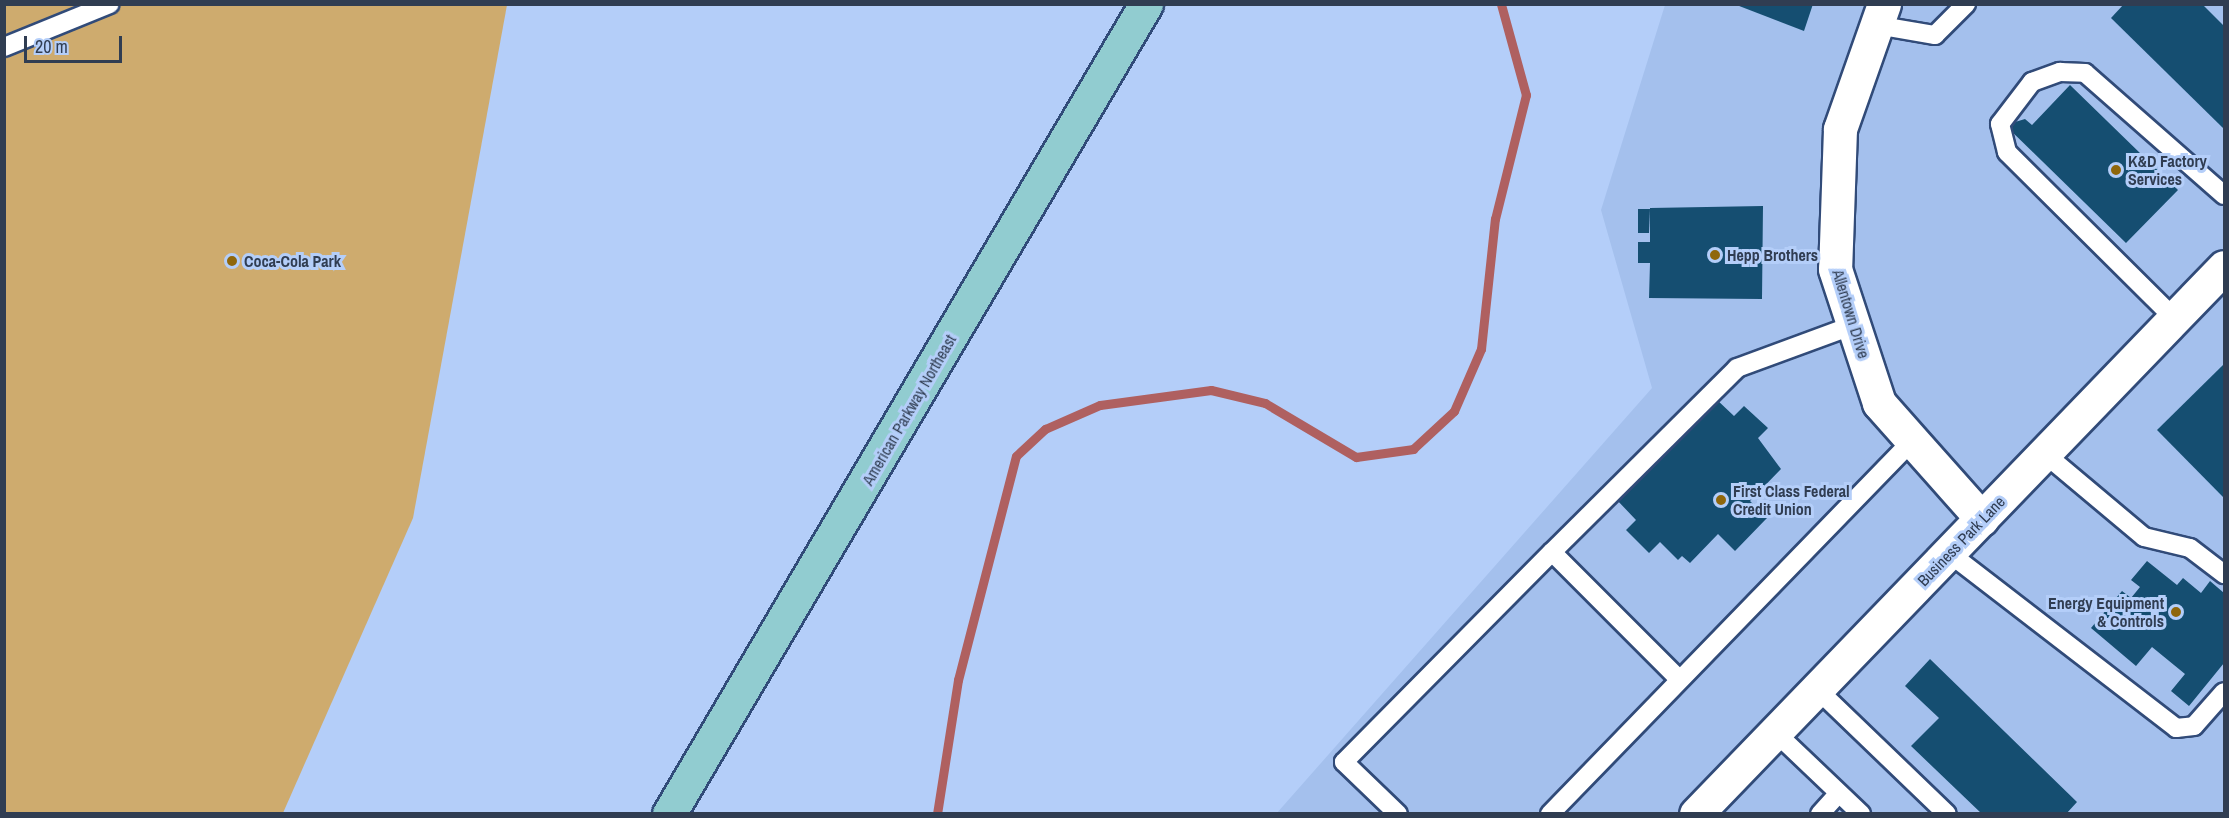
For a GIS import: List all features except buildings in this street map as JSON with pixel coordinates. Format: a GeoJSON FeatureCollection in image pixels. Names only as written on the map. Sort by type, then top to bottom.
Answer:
{"type":"FeatureCollection","features":[{"type":"Feature","properties":{"kind":"main road","name":"American Parkway Northeast"},"geometry":{"type":"LineString","coordinates":[[669,813],[1146,4]]}},
{"type":"Feature","properties":{"kind":"street","name":"Allentown Drive"},"geometry":{"type":"LineString","coordinates":[[1880,15],[1840,129],[1835,270],[1879,403],[1982,519]]}},
{"type":"Feature","properties":{"kind":"street","name":"Business Park Lane"},"geometry":{"type":"LineString","coordinates":[[1696,813],[2224,267]]}},
{"type":"Feature","properties":{"kind":"lane"},"geometry":{"type":"LineString","coordinates":[[4,47],[110,4]]}},
{"type":"Feature","properties":{"kind":"lane"},"geometry":{"type":"LineString","coordinates":[[1880,15],[1935,35],[1966,4]]}},
{"type":"Feature","properties":{"kind":"lane"},"geometry":{"type":"LineString","coordinates":[[2175,319],[2007,152],[2000,124],[2031,82],[2060,72],[2085,73],[2224,195]]}},
{"type":"Feature","properties":{"kind":"lane"},"geometry":{"type":"LineString","coordinates":[[1398,813],[1344,762],[1737,368],[1854,325]]}},
{"type":"Feature","properties":{"kind":"lane"},"geometry":{"type":"LineString","coordinates":[[1550,813],[1913,440]]}},
{"type":"Feature","properties":{"kind":"lane"},"geometry":{"type":"LineString","coordinates":[[2045,454],[2144,537],[2190,548],[2224,574]]}},
{"type":"Feature","properties":{"kind":"lane"},"geometry":{"type":"LineString","coordinates":[[1552,552],[1679,679]]}},
{"type":"Feature","properties":{"kind":"lane"},"geometry":{"type":"LineString","coordinates":[[1949,553],[2176,728],[2194,726],[2224,692]]}},
{"type":"Feature","properties":{"kind":"lane"},"geometry":{"type":"LineString","coordinates":[[1817,689],[1947,813]]}},
{"type":"Feature","properties":{"kind":"lane"},"geometry":{"type":"LineString","coordinates":[[1775,732],[1861,813]]}},
{"type":"Feature","properties":{"kind":"lane"},"geometry":{"type":"LineString","coordinates":[[1820,813],[1839,793]]}},
{"type":"Feature","properties":{"kind":"shaded area","name":"Coca-Cola Park"},"geometry":{"type":"Polygon","coordinates":[[[5,5],[507,5],[413,518],[283,813],[5,814],[5,5]]]}},
{"type":"Feature","properties":{"kind":"shaded area"},"geometry":{"type":"Polygon","coordinates":[[[1665,5],[2224,5],[2224,813],[1276,814],[1652,388],[1601,210],[1665,5]]]}},
{"type":"Feature","properties":{"kind":"waterway"},"geometry":{"type":"LineString","coordinates":[[937,814],[958,680],[1016,456],[1045,429],[1100,405],[1211,390],[1265,403],[1356,457],[1413,449],[1454,411],[1481,349],[1495,219],[1526,95],[1501,4]]}},
{"type":"Feature","properties":{"kind":"place","name":"K&D Factory Services"},"geometry":{"type":"Point","coordinates":[2116,170]}},
{"type":"Feature","properties":{"kind":"place","name":"Hepp Brothers"},"geometry":{"type":"Point","coordinates":[1715,255]}},
{"type":"Feature","properties":{"kind":"place","name":"Coca-Cola Park"},"geometry":{"type":"Point","coordinates":[232,261]}},
{"type":"Feature","properties":{"kind":"place","name":"First Class Federal Credit Union"},"geometry":{"type":"Point","coordinates":[1721,500]}},
{"type":"Feature","properties":{"kind":"place","name":"Energy Equipment & Controls"},"geometry":{"type":"Point","coordinates":[2176,612]}}]}
